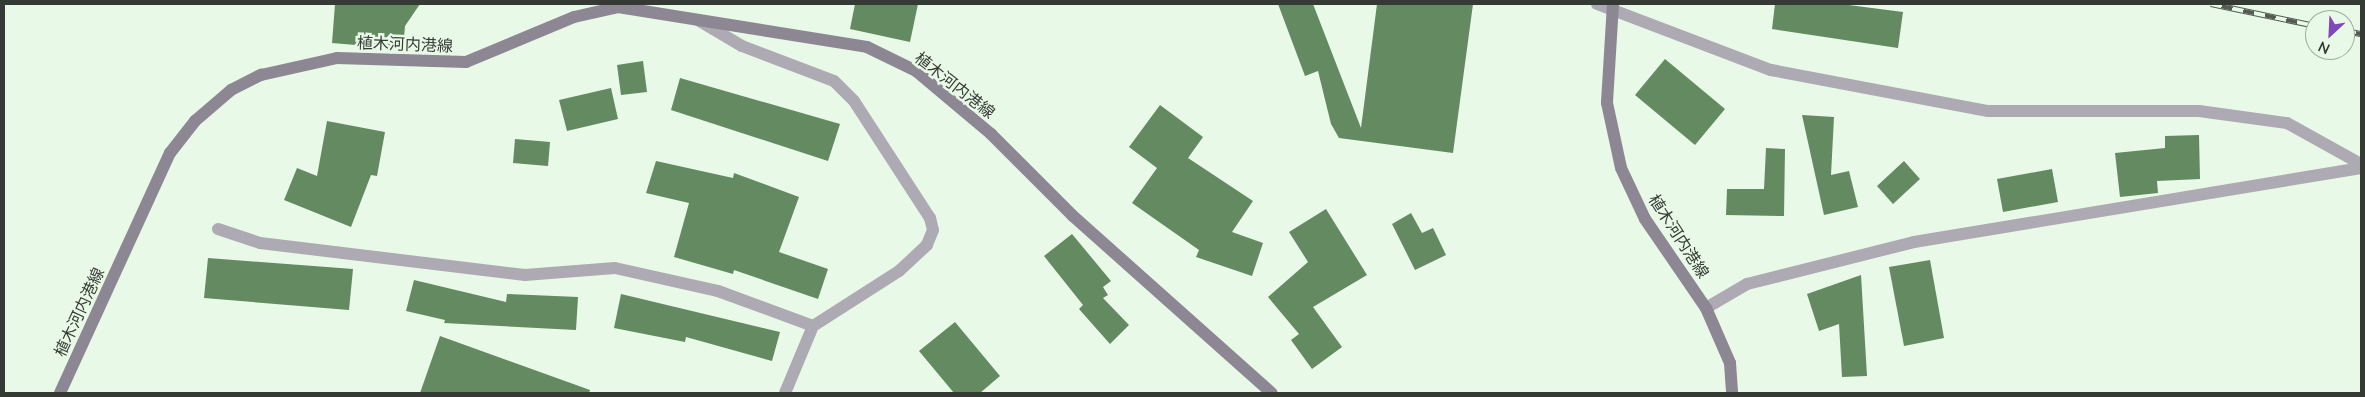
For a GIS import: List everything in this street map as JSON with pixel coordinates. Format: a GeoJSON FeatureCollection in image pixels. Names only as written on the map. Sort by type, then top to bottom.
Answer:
{"type":"FeatureCollection","features":[{"type":"Feature","properties":{"kind":"main road","name":"植木河内港線"},"geometry":{"type":"LineString","coordinates":[[1612,6],[1607,103],[1621,168],[1645,219],[1706,308],[1730,363],[1732,393]]}},
{"type":"Feature","properties":{"kind":"main road","name":"植木河内港線"},"geometry":{"type":"LineString","coordinates":[[60,393],[170,153],[195,121],[230,90],[261,76],[337,58],[466,62],[574,17],[618,7],[867,47],[916,71],[991,134],[1073,216],[1272,393]]}},
{"type":"Feature","properties":{"kind":"street"},"geometry":{"type":"LineString","coordinates":[[1597,4],[1612,6],[1771,70],[1988,110],[2199,111],[2287,123],[2361,164]]}},
{"type":"Feature","properties":{"kind":"street"},"geometry":{"type":"LineString","coordinates":[[696,19],[742,46],[834,81],[854,101],[930,218],[933,230],[927,245],[899,272],[813,326],[784,393]]}},
{"type":"Feature","properties":{"kind":"street"},"geometry":{"type":"LineString","coordinates":[[1706,308],[1747,284],[1914,242],[2361,168]]}},
{"type":"Feature","properties":{"kind":"street"},"geometry":{"type":"LineString","coordinates":[[218,229],[269,244],[525,275],[615,268],[718,291],[813,326]]}},
{"type":"Feature","properties":{"kind":"building"},"geometry":{"type":"Polygon","coordinates":[[[335,4],[420,4],[405,26],[403,49],[332,43],[335,4]]]}},
{"type":"Feature","properties":{"kind":"building"},"geometry":{"type":"Polygon","coordinates":[[[855,4],[918,4],[910,42],[850,29],[855,4]]]}},
{"type":"Feature","properties":{"kind":"building"},"geometry":{"type":"Polygon","coordinates":[[[1278,4],[1313,4],[1361,128],[1377,4],[1473,4],[1453,153],[1339,138],[1331,124],[1318,71],[1305,76],[1278,4]]]}},
{"type":"Feature","properties":{"kind":"building"},"geometry":{"type":"Polygon","coordinates":[[[1775,4],[1841,4],[1903,12],[1898,48],[1772,29],[1775,4]]]}},
{"type":"Feature","properties":{"kind":"building"},"geometry":{"type":"Polygon","coordinates":[[[1665,59],[1725,109],[1695,145],[1635,95],[1665,59]]]}},
{"type":"Feature","properties":{"kind":"building"},"geometry":{"type":"Polygon","coordinates":[[[643,61],[647,92],[621,95],[617,65],[643,61]]]}},
{"type":"Feature","properties":{"kind":"building"},"geometry":{"type":"Polygon","coordinates":[[[680,78],[840,124],[828,161],[671,110],[680,78]]]}},
{"type":"Feature","properties":{"kind":"building"},"geometry":{"type":"Polygon","coordinates":[[[611,88],[618,119],[567,131],[559,100],[611,88]]]}},
{"type":"Feature","properties":{"kind":"building"},"geometry":{"type":"Polygon","coordinates":[[[1160,105],[1203,137],[1188,158],[1253,201],[1232,232],[1263,243],[1252,276],[1196,257],[1199,250],[1132,203],[1157,168],[1129,147],[1160,105]]]}},
{"type":"Feature","properties":{"kind":"building"},"geometry":{"type":"Polygon","coordinates":[[[1802,115],[1834,117],[1831,175],[1849,171],[1858,207],[1824,215],[1802,115]]]}},
{"type":"Feature","properties":{"kind":"building"},"geometry":{"type":"Polygon","coordinates":[[[327,121],[385,132],[377,176],[371,175],[351,227],[284,200],[297,168],[317,176],[327,121]]]}},
{"type":"Feature","properties":{"kind":"building"},"geometry":{"type":"Polygon","coordinates":[[[2199,135],[2200,179],[2157,181],[2158,193],[2120,197],[2115,153],[2165,148],[2165,136],[2199,135]]]}},
{"type":"Feature","properties":{"kind":"building"},"geometry":{"type":"Polygon","coordinates":[[[515,139],[550,142],[548,166],[513,163],[515,139]]]}},
{"type":"Feature","properties":{"kind":"building"},"geometry":{"type":"Polygon","coordinates":[[[1766,148],[1785,149],[1784,216],[1726,215],[1727,189],[1764,189],[1766,148]]]}},
{"type":"Feature","properties":{"kind":"building"},"geometry":{"type":"Polygon","coordinates":[[[656,161],[733,178],[734,173],[799,197],[779,252],[828,269],[818,299],[734,270],[733,274],[674,257],[689,203],[646,193],[656,161]]]}},
{"type":"Feature","properties":{"kind":"building"},"geometry":{"type":"Polygon","coordinates":[[[1904,161],[1920,179],[1893,204],[1877,186],[1904,161]]]}},
{"type":"Feature","properties":{"kind":"building"},"geometry":{"type":"Polygon","coordinates":[[[2052,169],[2058,202],[2003,212],[1997,179],[2052,169]]]}},
{"type":"Feature","properties":{"kind":"building"},"geometry":{"type":"Polygon","coordinates":[[[1326,209],[1367,275],[1313,307],[1342,347],[1312,369],[1291,340],[1299,334],[1268,297],[1308,262],[1289,232],[1326,209]]]}},
{"type":"Feature","properties":{"kind":"building"},"geometry":{"type":"Polygon","coordinates":[[[1411,213],[1422,233],[1433,228],[1446,255],[1415,270],[1392,224],[1411,213]]]}},
{"type":"Feature","properties":{"kind":"building"},"geometry":{"type":"Polygon","coordinates":[[[1072,234],[1111,281],[1103,287],[1108,295],[1103,298],[1129,325],[1110,344],[1079,309],[1083,305],[1044,256],[1072,234]]]}},
{"type":"Feature","properties":{"kind":"building"},"geometry":{"type":"Polygon","coordinates":[[[208,258],[353,269],[349,310],[204,298],[208,258]]]}},
{"type":"Feature","properties":{"kind":"building"},"geometry":{"type":"Polygon","coordinates":[[[1930,260],[1944,338],[1904,346],[1889,267],[1930,260]]]}},
{"type":"Feature","properties":{"kind":"building"},"geometry":{"type":"Polygon","coordinates":[[[1861,275],[1867,376],[1842,377],[1839,324],[1819,331],[1807,294],[1861,275]]]}},
{"type":"Feature","properties":{"kind":"building"},"geometry":{"type":"Polygon","coordinates":[[[414,280],[506,302],[507,294],[578,297],[576,330],[444,323],[445,320],[406,311],[414,280]]]}},
{"type":"Feature","properties":{"kind":"building"},"geometry":{"type":"Polygon","coordinates":[[[621,294],[780,332],[772,361],[686,337],[685,342],[614,328],[621,294]]]}},
{"type":"Feature","properties":{"kind":"building"},"geometry":{"type":"Polygon","coordinates":[[[955,322],[1000,376],[980,393],[954,393],[919,351],[955,322]]]}},
{"type":"Feature","properties":{"kind":"building"},"geometry":{"type":"Polygon","coordinates":[[[440,336],[590,390],[589,393],[420,393],[440,336]]]}},
{"type":"Feature","properties":{"kind":"railway"},"geometry":{"type":"LineString","coordinates":[[2211,4],[2305,24]]}},
{"type":"Feature","properties":{"kind":"railway"},"geometry":{"type":"LineString","coordinates":[[2355,33],[2361,34]]}}]}
